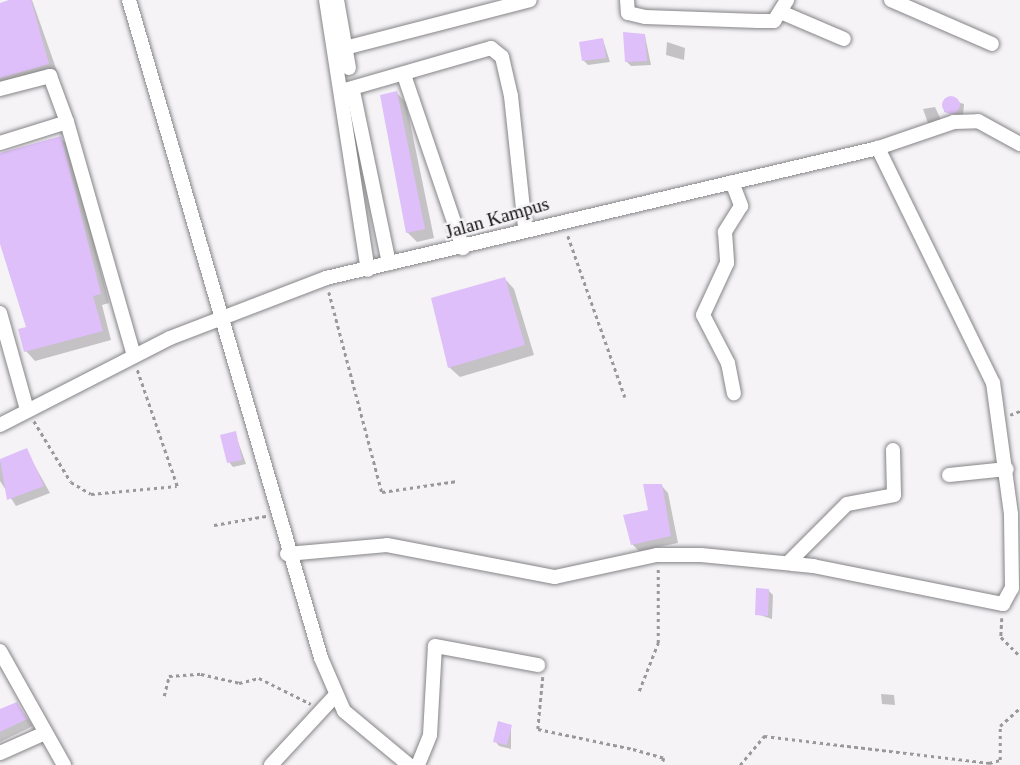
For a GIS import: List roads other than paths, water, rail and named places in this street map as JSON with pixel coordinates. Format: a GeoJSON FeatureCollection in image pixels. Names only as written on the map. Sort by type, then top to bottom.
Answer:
{"type":"FeatureCollection","features":[{"type":"Feature","properties":{"kind":"street"},"geometry":{"type":"LineString","coordinates":[[129,0],[218,319],[287,554],[321,658],[335,696],[344,711],[409,765]]}},
{"type":"Feature","properties":{"kind":"street"},"geometry":{"type":"LineString","coordinates":[[326,0],[340,49],[389,263]]}},
{"type":"Feature","properties":{"kind":"street"},"geometry":{"type":"LineString","coordinates":[[337,0],[340,49]]}},
{"type":"Feature","properties":{"kind":"street"},"geometry":{"type":"LineString","coordinates":[[340,49],[530,0]]}},
{"type":"Feature","properties":{"kind":"street"},"geometry":{"type":"LineString","coordinates":[[627,0],[628,13],[662,20],[774,21],[785,7],[844,38]]}},
{"type":"Feature","properties":{"kind":"street"},"geometry":{"type":"LineString","coordinates":[[891,0],[992,44]]}},
{"type":"Feature","properties":{"kind":"street"},"geometry":{"type":"LineString","coordinates":[[349,89],[491,48],[502,57],[525,228]]}},
{"type":"Feature","properties":{"kind":"street"},"geometry":{"type":"LineString","coordinates":[[404,75],[463,248]]}},
{"type":"Feature","properties":{"kind":"street"},"geometry":{"type":"LineString","coordinates":[[0,89],[50,76],[67,122],[134,356]]}},
{"type":"Feature","properties":{"kind":"street"},"geometry":{"type":"LineString","coordinates":[[349,89],[368,270]]}},
{"type":"Feature","properties":{"kind":"street","name":"Jalan Kampus"},"geometry":{"type":"LineString","coordinates":[[0,425],[134,356],[218,319],[326,278],[463,248],[563,219],[878,148],[954,122],[978,121],[1020,144]]}},
{"type":"Feature","properties":{"kind":"street"},"geometry":{"type":"LineString","coordinates":[[0,143],[67,122]]}},
{"type":"Feature","properties":{"kind":"street"},"geometry":{"type":"LineString","coordinates":[[287,554],[387,545],[555,577],[657,555],[789,563],[1003,604],[1016,589],[1015,489],[1007,468],[987,365],[878,148]]}},
{"type":"Feature","properties":{"kind":"street"},"geometry":{"type":"LineString","coordinates":[[732,182],[741,206],[725,233],[727,263],[703,315],[729,363],[734,393]]}},
{"type":"Feature","properties":{"kind":"street"},"geometry":{"type":"LineString","coordinates":[[0,313],[27,410]]}},
{"type":"Feature","properties":{"kind":"street"},"geometry":{"type":"LineString","coordinates":[[789,563],[847,504],[894,495],[893,450]]}},
{"type":"Feature","properties":{"kind":"street"},"geometry":{"type":"LineString","coordinates":[[949,475],[1007,468]]}},
{"type":"Feature","properties":{"kind":"street"},"geometry":{"type":"LineString","coordinates":[[418,765],[430,735],[435,646],[538,665]]}},
{"type":"Feature","properties":{"kind":"street"},"geometry":{"type":"LineString","coordinates":[[0,652],[64,765]]}},
{"type":"Feature","properties":{"kind":"street"},"geometry":{"type":"LineString","coordinates":[[271,765],[335,696]]}},
{"type":"Feature","properties":{"kind":"street"},"geometry":{"type":"LineString","coordinates":[[0,752],[45,733]]}}]}
